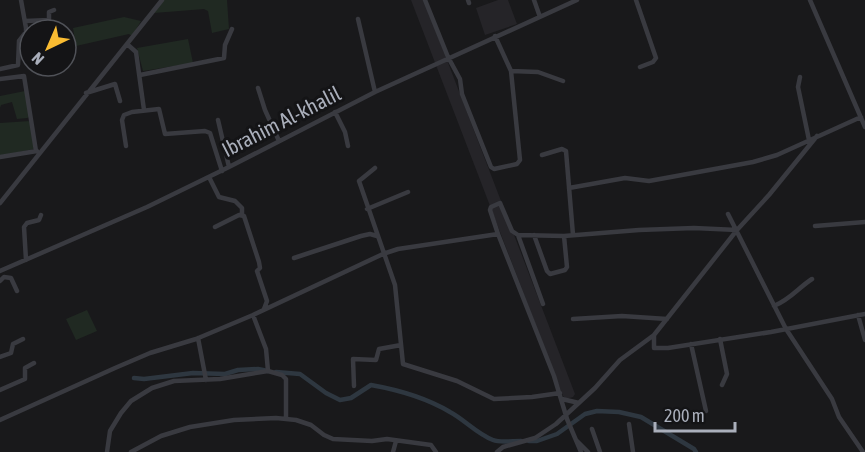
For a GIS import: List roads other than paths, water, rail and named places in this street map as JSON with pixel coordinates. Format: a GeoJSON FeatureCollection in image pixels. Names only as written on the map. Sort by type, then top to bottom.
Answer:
{"type":"FeatureCollection","features":[{"type":"Feature","properties":{"kind":"street"},"geometry":{"type":"LineString","coordinates":[[21,0],[24,18]]}},
{"type":"Feature","properties":{"kind":"street"},"geometry":{"type":"LineString","coordinates":[[0,203],[15,187],[38,152],[162,0]]}},
{"type":"Feature","properties":{"kind":"street"},"geometry":{"type":"LineString","coordinates":[[425,0],[448,57],[460,79],[462,94],[492,169],[517,164],[519,160],[511,71],[495,36]]}},
{"type":"Feature","properties":{"kind":"street"},"geometry":{"type":"LineString","coordinates":[[534,0],[540,17]]}},
{"type":"Feature","properties":{"kind":"street","name":"Ibrahim Al-khalil"},"geometry":{"type":"LineString","coordinates":[[0,271],[110,224],[222,171],[375,92],[577,0]]}},
{"type":"Feature","properties":{"kind":"street"},"geometry":{"type":"LineString","coordinates":[[636,0],[656,58],[653,62],[640,67]]}},
{"type":"Feature","properties":{"kind":"street"},"geometry":{"type":"LineString","coordinates":[[810,0],[865,127]]}},
{"type":"Feature","properties":{"kind":"street"},"geometry":{"type":"LineString","coordinates":[[49,18],[49,12],[54,10]]}},
{"type":"Feature","properties":{"kind":"street"},"geometry":{"type":"LineString","coordinates":[[358,19],[375,92]]}},
{"type":"Feature","properties":{"kind":"street"},"geometry":{"type":"LineString","coordinates":[[140,75],[223,58],[227,39],[232,29]]}},
{"type":"Feature","properties":{"kind":"street"},"geometry":{"type":"LineString","coordinates":[[127,44],[136,52],[144,110]]}},
{"type":"Feature","properties":{"kind":"street"},"geometry":{"type":"LineString","coordinates":[[0,69],[18,64]]}},
{"type":"Feature","properties":{"kind":"street"},"geometry":{"type":"LineString","coordinates":[[511,71],[538,72],[563,81]]}},
{"type":"Feature","properties":{"kind":"street"},"geometry":{"type":"LineString","coordinates":[[0,79],[24,76],[38,152]]}},
{"type":"Feature","properties":{"kind":"street"},"geometry":{"type":"LineString","coordinates":[[800,78],[798,87],[809,140]]}},
{"type":"Feature","properties":{"kind":"street"},"geometry":{"type":"LineString","coordinates":[[86,93],[115,84],[120,101]]}},
{"type":"Feature","properties":{"kind":"street"},"geometry":{"type":"LineString","coordinates":[[258,88],[279,141]]}},
{"type":"Feature","properties":{"kind":"street"},"geometry":{"type":"LineString","coordinates":[[126,146],[123,117],[127,113],[160,110],[165,134],[209,132],[222,171]]}},
{"type":"Feature","properties":{"kind":"street"},"geometry":{"type":"LineString","coordinates":[[335,112],[345,132],[348,146]]}},
{"type":"Feature","properties":{"kind":"street"},"geometry":{"type":"LineString","coordinates":[[569,188],[625,178],[654,180],[753,162],[777,155],[861,117]]}},
{"type":"Feature","properties":{"kind":"street"},"geometry":{"type":"LineString","coordinates":[[218,120],[229,167]]}},
{"type":"Feature","properties":{"kind":"street"},"geometry":{"type":"LineString","coordinates":[[497,452],[503,447],[541,435],[579,403],[620,360],[654,335],[737,230],[817,136]]}},
{"type":"Feature","properties":{"kind":"street"},"geometry":{"type":"LineString","coordinates":[[542,155],[562,149],[566,151],[573,235]]}},
{"type":"Feature","properties":{"kind":"street"},"geometry":{"type":"LineString","coordinates":[[0,157],[38,152]]}},
{"type":"Feature","properties":{"kind":"street"},"geometry":{"type":"LineString","coordinates":[[375,168],[359,181],[395,285],[404,364],[457,381],[494,399],[560,393]]}},
{"type":"Feature","properties":{"kind":"street"},"geometry":{"type":"LineString","coordinates":[[208,177],[219,197],[234,201],[242,208],[242,215],[260,262],[260,268],[257,271],[267,301],[264,309]]}},
{"type":"Feature","properties":{"kind":"street"},"geometry":{"type":"LineString","coordinates":[[368,209],[408,192]]}},
{"type":"Feature","properties":{"kind":"street"},"geometry":{"type":"LineString","coordinates":[[543,304],[518,235],[513,231],[500,203],[491,207],[498,234],[581,452]]}},
{"type":"Feature","properties":{"kind":"street"},"geometry":{"type":"LineString","coordinates":[[728,214],[786,329],[832,399],[839,417],[862,452]]}},
{"type":"Feature","properties":{"kind":"street"},"geometry":{"type":"LineString","coordinates":[[26,260],[24,227],[27,223],[39,220],[41,215]]}},
{"type":"Feature","properties":{"kind":"street"},"geometry":{"type":"LineString","coordinates":[[215,227],[242,215]]}},
{"type":"Feature","properties":{"kind":"street"},"geometry":{"type":"LineString","coordinates":[[815,226],[865,222]]}},
{"type":"Feature","properties":{"kind":"street"},"geometry":{"type":"LineString","coordinates":[[518,235],[564,236],[694,228],[737,230]]}},
{"type":"Feature","properties":{"kind":"street"},"geometry":{"type":"LineString","coordinates":[[294,258],[361,236],[370,234],[377,236]]}},
{"type":"Feature","properties":{"kind":"street"},"geometry":{"type":"LineString","coordinates":[[0,420],[33,403],[150,353],[198,338],[253,315],[383,254],[398,249],[498,234]]}},
{"type":"Feature","properties":{"kind":"street"},"geometry":{"type":"LineString","coordinates":[[534,235],[550,274],[565,270],[567,267],[564,236]]}},
{"type":"Feature","properties":{"kind":"street"},"geometry":{"type":"LineString","coordinates":[[0,281],[4,277],[11,278],[17,291]]}},
{"type":"Feature","properties":{"kind":"street"},"geometry":{"type":"LineString","coordinates":[[774,306],[789,299],[802,285],[812,279]]}},
{"type":"Feature","properties":{"kind":"street"},"geometry":{"type":"LineString","coordinates":[[654,335],[653,346],[656,349],[865,314]]}},
{"type":"Feature","properties":{"kind":"street"},"geometry":{"type":"LineString","coordinates":[[253,315],[268,358],[268,371]]}},
{"type":"Feature","properties":{"kind":"street"},"geometry":{"type":"LineString","coordinates":[[858,315],[865,340]]}},
{"type":"Feature","properties":{"kind":"street"},"geometry":{"type":"LineString","coordinates":[[573,319],[622,316],[667,319]]}},
{"type":"Feature","properties":{"kind":"street"},"geometry":{"type":"LineString","coordinates":[[198,338],[206,380]]}},
{"type":"Feature","properties":{"kind":"street"},"geometry":{"type":"LineString","coordinates":[[0,357],[11,353],[13,344],[23,339]]}},
{"type":"Feature","properties":{"kind":"street"},"geometry":{"type":"LineString","coordinates":[[720,339],[727,374],[722,385]]}},
{"type":"Feature","properties":{"kind":"street"},"geometry":{"type":"LineString","coordinates":[[691,344],[706,411]]}},
{"type":"Feature","properties":{"kind":"street"},"geometry":{"type":"LineString","coordinates":[[354,386],[353,359],[376,360],[379,349],[401,345]]}},
{"type":"Feature","properties":{"kind":"street"},"geometry":{"type":"LineString","coordinates":[[0,390],[25,379],[25,368],[34,363]]}},
{"type":"Feature","properties":{"kind":"street"},"geometry":{"type":"LineString","coordinates":[[107,452],[110,431],[131,401],[141,393],[167,382],[206,380],[268,371],[282,375],[286,379],[286,418]]}},
{"type":"Feature","properties":{"kind":"street"},"geometry":{"type":"LineString","coordinates":[[562,399],[579,403]]}},
{"type":"Feature","properties":{"kind":"street"},"geometry":{"type":"LineString","coordinates":[[131,452],[161,436],[190,427],[234,420],[286,418],[312,425],[333,439],[396,441],[430,445],[436,452]]}},
{"type":"Feature","properties":{"kind":"street"},"geometry":{"type":"LineString","coordinates":[[629,424],[633,452]]}},
{"type":"Feature","properties":{"kind":"street"},"geometry":{"type":"LineString","coordinates":[[592,429],[600,452]]}},
{"type":"Feature","properties":{"kind":"street"},"geometry":{"type":"LineString","coordinates":[[575,439],[588,452]]}},
{"type":"Feature","properties":{"kind":"street"},"geometry":{"type":"LineString","coordinates":[[393,452],[396,441]]}},
{"type":"Feature","properties":{"kind":"waterway"},"geometry":{"type":"LineString","coordinates":[[134,378],[144,379],[193,373],[225,374],[238,370],[268,371]]}},
{"type":"Feature","properties":{"kind":"waterway"},"geometry":{"type":"LineString","coordinates":[[276,372],[300,374],[340,400],[351,398],[371,385],[402,392],[441,407],[493,440],[521,441]]}},
{"type":"Feature","properties":{"kind":"waterway"},"geometry":{"type":"LineString","coordinates":[[529,441],[537,441],[557,434],[585,414],[597,411],[619,412],[641,417],[696,452]]}}]}
